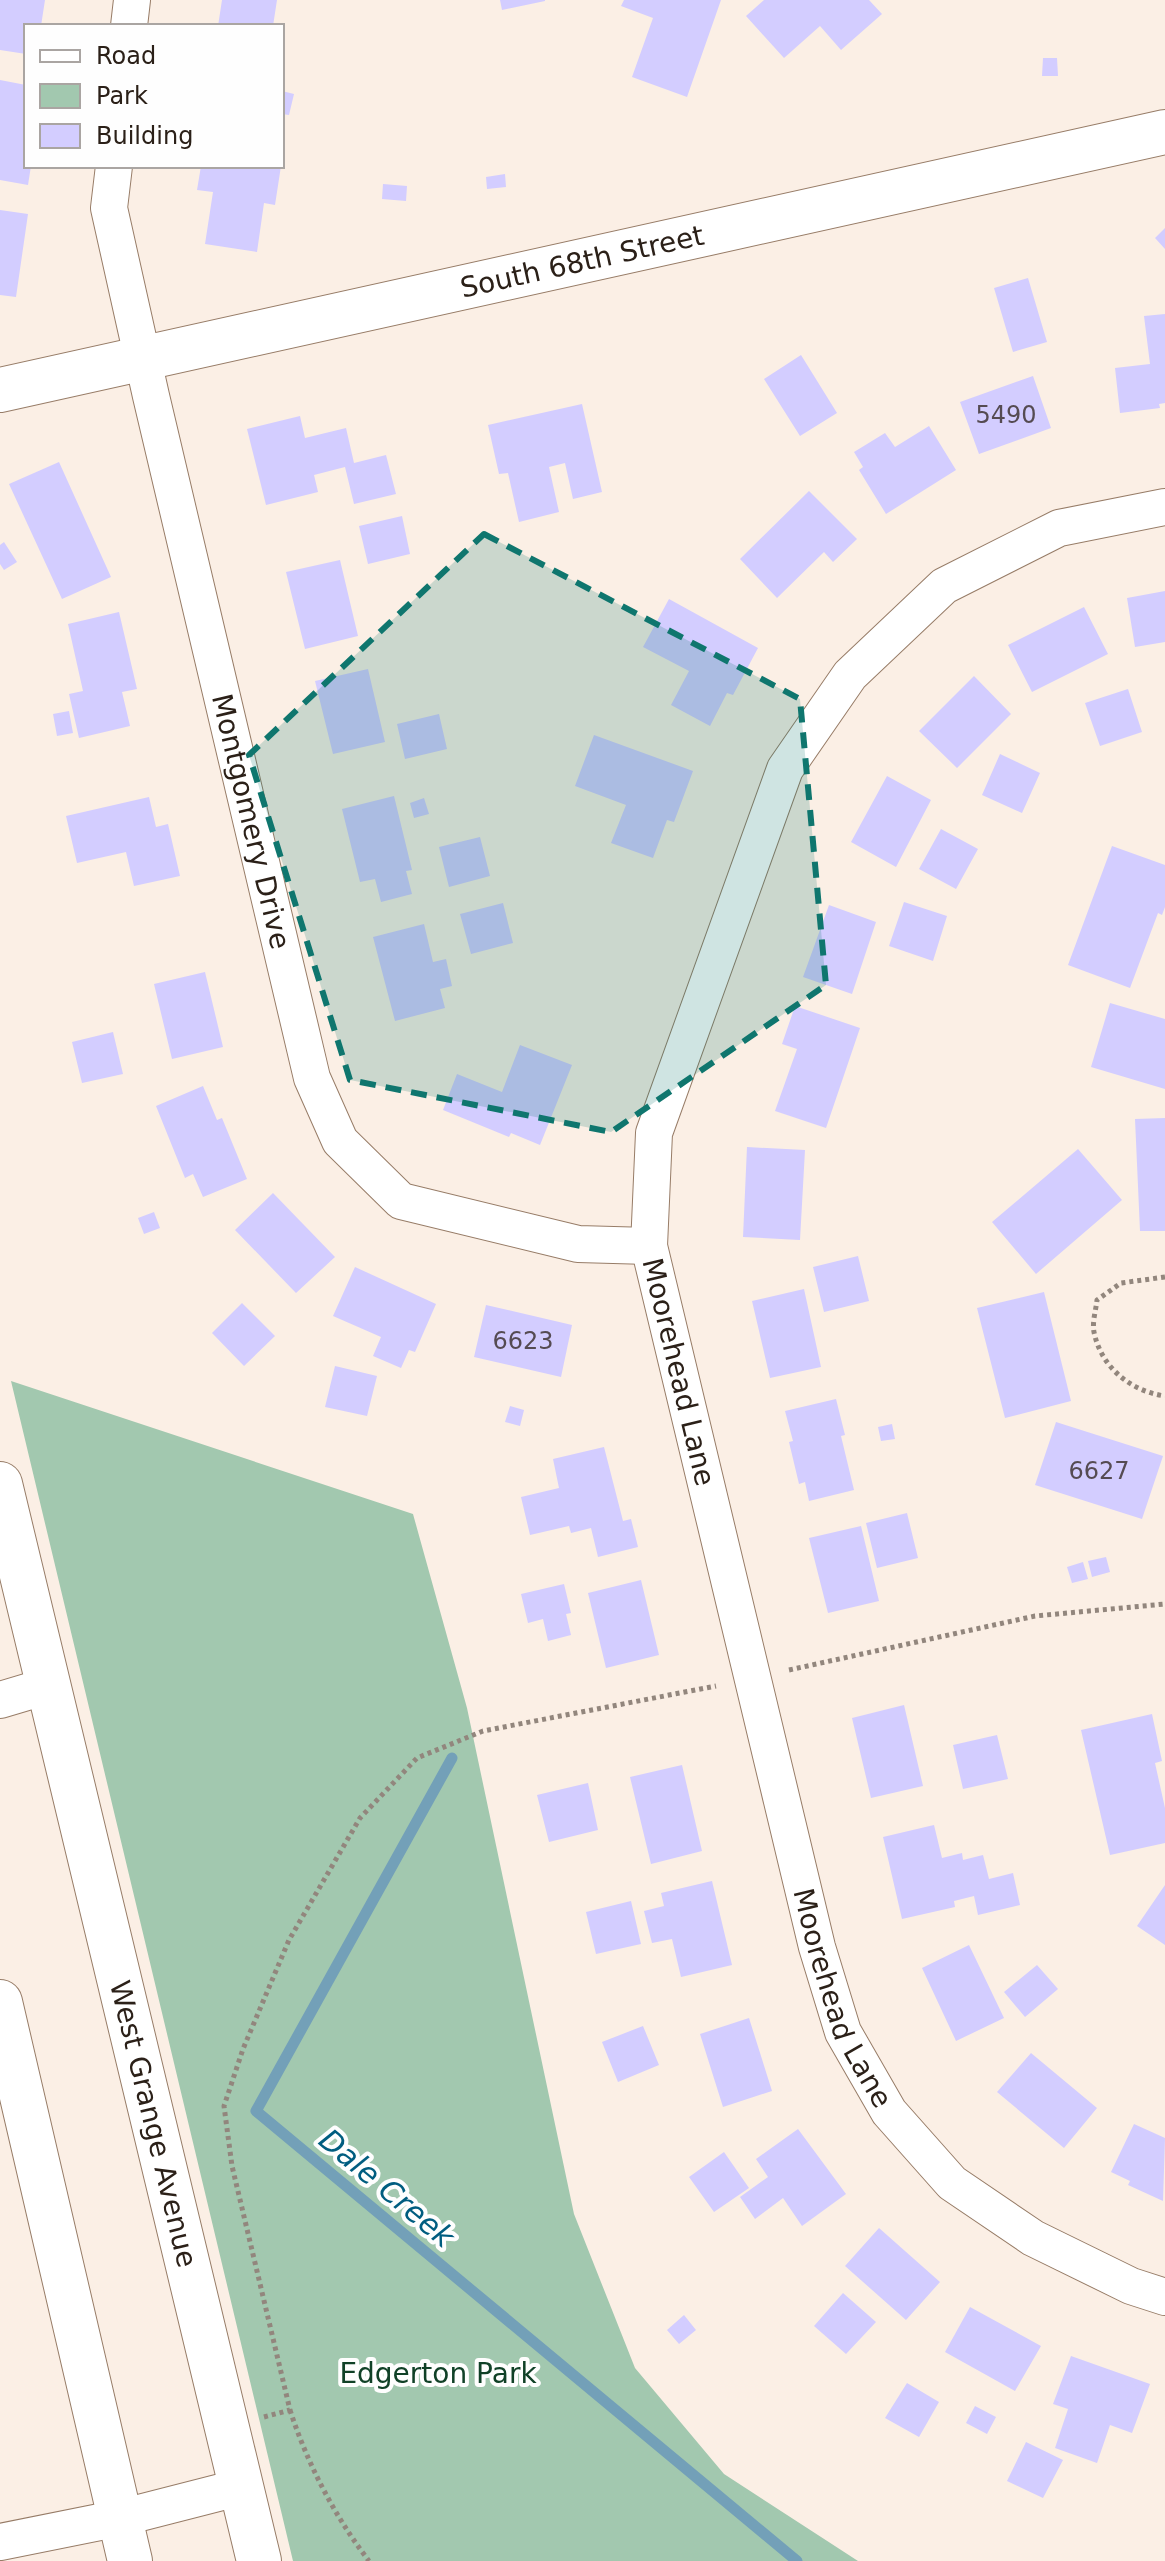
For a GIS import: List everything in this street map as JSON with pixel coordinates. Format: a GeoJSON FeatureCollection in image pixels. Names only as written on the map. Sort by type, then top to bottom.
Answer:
{"type":"FeatureCollection","features":[{"type":"Feature","properties":{"kind":"street"},"geometry":{"type":"LineString","coordinates":[[129,24],[132,0]]}},
{"type":"Feature","properties":{"kind":"street","name":"South 68th Street"},"geometry":{"type":"LineString","coordinates":[[0,390],[1165,132]]}},
{"type":"Feature","properties":{"kind":"street","name":"Montgomery Drive"},"geometry":{"type":"LineString","coordinates":[[114,168],[109,208],[142,360],[312,1078],[340,1141],[401,1201],[578,1244],[649,1246]]}},
{"type":"Feature","properties":{"kind":"street","name":"Moorehead Lane"},"geometry":{"type":"LineString","coordinates":[[1165,507],[1059,528],[944,586],[850,675],[785,769],[654,1133],[649,1246],[817,1947],[843,2032],[889,2112],[952,2183],[1033,2238],[1131,2286],[1165,2297]]}},
{"type":"Feature","properties":{"kind":"street","name":"West Grange Avenue"},"geometry":{"type":"LineString","coordinates":[[0,1484],[259,2561]]}},
{"type":"Feature","properties":{"kind":"street"},"geometry":{"type":"LineString","coordinates":[[0,1700],[47,1686]]}},
{"type":"Feature","properties":{"kind":"street"},"geometry":{"type":"LineString","coordinates":[[0,2002],[130,2561]]}},
{"type":"Feature","properties":{"kind":"street"},"geometry":{"type":"LineString","coordinates":[[0,2542],[120,2518],[241,2487]]}},
{"type":"Feature","properties":{"kind":"path"},"geometry":{"type":"LineString","coordinates":[[1165,1277],[1121,1283],[1109,1291],[1097,1300],[1093,1329],[1103,1357],[1120,1376],[1144,1393],[1165,1396]]}},
{"type":"Feature","properties":{"kind":"path"},"geometry":{"type":"LineString","coordinates":[[369,2561],[357,2546],[303,2450],[290,2410],[232,2166],[224,2106],[243,2049],[289,1940],[360,1818],[417,1758],[483,1731],[752,1678],[1035,1616],[1165,1604]]}},
{"type":"Feature","properties":{"kind":"path"},"geometry":{"type":"LineString","coordinates":[[259,2419],[290,2410]]}},
{"type":"Feature","properties":{"kind":"highlighted area"},"geometry":{"type":"Polygon","coordinates":[[[484,534],[800,699],[826,985],[611,1132],[350,1080],[249,755],[484,534]]]}},
{"type":"Feature","properties":{"kind":"green space","name":"Edgerton Park"},"geometry":{"type":"Polygon","coordinates":[[[11,1381],[413,1514],[467,1708],[574,2214],[635,2368],[724,2474],[858,2561],[293,2561],[11,1381]]]}},
{"type":"Feature","properties":{"kind":"building"},"geometry":{"type":"Polygon","coordinates":[[[0,0],[45,0],[41,24],[24,24],[24,54],[0,50],[0,0]]]}},
{"type":"Feature","properties":{"kind":"building"},"geometry":{"type":"Polygon","coordinates":[[[222,0],[277,0],[273,24],[218,24],[222,0]]]}},
{"type":"Feature","properties":{"kind":"building"},"geometry":{"type":"Polygon","coordinates":[[[500,0],[545,0],[545,1],[502,10],[500,0]]]}},
{"type":"Feature","properties":{"kind":"building"},"geometry":{"type":"Polygon","coordinates":[[[624,0],[721,0],[687,97],[632,77],[653,18],[621,6],[624,0]]]}},
{"type":"Feature","properties":{"kind":"building"},"geometry":{"type":"Polygon","coordinates":[[[764,0],[869,0],[882,14],[841,50],[820,26],[784,58],[746,16],[764,0]]]}},
{"type":"Feature","properties":{"kind":"building"},"geometry":{"type":"Polygon","coordinates":[[[1043,58],[1057,58],[1058,76],[1042,76],[1043,58]]]}},
{"type":"Feature","properties":{"kind":"building"},"geometry":{"type":"Polygon","coordinates":[[[0,80],[24,85],[24,168],[31,168],[28,185],[0,180],[0,80]]]}},
{"type":"Feature","properties":{"kind":"building"},"geometry":{"type":"Polygon","coordinates":[[[284,92],[294,94],[289,115],[284,114],[284,92]]]}},
{"type":"Feature","properties":{"kind":"building"},"geometry":{"type":"Polygon","coordinates":[[[201,168],[281,168],[275,205],[264,203],[257,252],[205,244],[213,192],[197,190],[201,168]]]}},
{"type":"Feature","properties":{"kind":"building"},"geometry":{"type":"Polygon","coordinates":[[[505,174],[506,187],[487,189],[486,177],[505,174]]]}},
{"type":"Feature","properties":{"kind":"building"},"geometry":{"type":"Polygon","coordinates":[[[383,184],[407,186],[406,201],[382,199],[383,184]]]}},
{"type":"Feature","properties":{"kind":"building"},"geometry":{"type":"Polygon","coordinates":[[[0,210],[28,214],[16,297],[0,295],[0,210]]]}},
{"type":"Feature","properties":{"kind":"building"},"geometry":{"type":"Polygon","coordinates":[[[1165,228],[1165,249],[1155,238],[1165,228]]]}},
{"type":"Feature","properties":{"kind":"building"},"geometry":{"type":"Polygon","coordinates":[[[1028,278],[1047,342],[1013,352],[994,288],[1028,278]]]}},
{"type":"Feature","properties":{"kind":"building"},"geometry":{"type":"Polygon","coordinates":[[[1165,314],[1165,403],[1159,404],[1160,408],[1120,413],[1115,368],[1150,364],[1144,316],[1165,314]]]}},
{"type":"Feature","properties":{"kind":"building"},"geometry":{"type":"Polygon","coordinates":[[[801,355],[837,413],[800,436],[764,379],[801,355]]]}},
{"type":"Feature","properties":{"kind":"building"},"geometry":{"type":"Polygon","coordinates":[[[1033,376],[1051,428],[979,454],[960,402],[1033,376]]]}},
{"type":"Feature","properties":{"kind":"building"},"geometry":{"type":"Polygon","coordinates":[[[582,404],[602,492],[573,499],[565,463],[549,467],[559,512],[519,522],[508,473],[499,474],[488,425],[582,404]]]}},
{"type":"Feature","properties":{"kind":"building"},"geometry":{"type":"Polygon","coordinates":[[[300,416],[305,438],[346,428],[354,463],[386,455],[396,494],[354,504],[345,467],[314,475],[318,492],[266,505],[247,429],[300,416]]]}},
{"type":"Feature","properties":{"kind":"building"},"geometry":{"type":"Polygon","coordinates":[[[929,426],[956,470],[886,514],[859,470],[863,467],[854,452],[885,433],[895,447],[929,426]]]}},
{"type":"Feature","properties":{"kind":"building"},"geometry":{"type":"Polygon","coordinates":[[[59,462],[111,577],[62,599],[9,484],[59,462]]]}},
{"type":"Feature","properties":{"kind":"building"},"geometry":{"type":"Polygon","coordinates":[[[809,491],[857,539],[833,562],[824,552],[777,598],[740,559],[809,491]]]}},
{"type":"Feature","properties":{"kind":"building"},"geometry":{"type":"Polygon","coordinates":[[[402,516],[410,554],[368,564],[359,526],[402,516]]]}},
{"type":"Feature","properties":{"kind":"building"},"geometry":{"type":"Polygon","coordinates":[[[4,542],[17,562],[4,570],[0,564],[0,545],[4,542]]]}},
{"type":"Feature","properties":{"kind":"building"},"geometry":{"type":"Polygon","coordinates":[[[340,560],[358,636],[305,649],[286,572],[340,560]]]}},
{"type":"Feature","properties":{"kind":"building"},"geometry":{"type":"Polygon","coordinates":[[[1165,591],[1165,642],[1135,647],[1127,598],[1165,591]]]}},
{"type":"Feature","properties":{"kind":"building"},"geometry":{"type":"Polygon","coordinates":[[[669,599],[758,648],[733,695],[727,693],[710,726],[671,705],[689,671],[643,647],[669,599]]]}},
{"type":"Feature","properties":{"kind":"building"},"geometry":{"type":"Polygon","coordinates":[[[1084,607],[1108,654],[1032,692],[1008,645],[1084,607]]]}},
{"type":"Feature","properties":{"kind":"building"},"geometry":{"type":"Polygon","coordinates":[[[119,612],[137,689],[122,692],[130,726],[79,738],[69,694],[83,691],[68,624],[119,612]]]}},
{"type":"Feature","properties":{"kind":"building"},"geometry":{"type":"Polygon","coordinates":[[[368,669],[385,742],[333,754],[315,681],[368,669]]]}},
{"type":"Feature","properties":{"kind":"building"},"geometry":{"type":"Polygon","coordinates":[[[974,676],[1011,714],[957,768],[919,731],[974,676]]]}},
{"type":"Feature","properties":{"kind":"building"},"geometry":{"type":"Polygon","coordinates":[[[1128,689],[1142,732],[1100,746],[1085,703],[1128,689]]]}},
{"type":"Feature","properties":{"kind":"building"},"geometry":{"type":"Polygon","coordinates":[[[69,711],[73,733],[57,736],[53,714],[69,711]]]}},
{"type":"Feature","properties":{"kind":"building"},"geometry":{"type":"Polygon","coordinates":[[[439,714],[447,749],[405,759],[397,724],[439,714]]]}},
{"type":"Feature","properties":{"kind":"building"},"geometry":{"type":"Polygon","coordinates":[[[594,735],[693,771],[674,822],[667,820],[653,858],[611,843],[626,805],[575,786],[594,735]]]}},
{"type":"Feature","properties":{"kind":"building"},"geometry":{"type":"Polygon","coordinates":[[[1000,754],[1040,773],[1022,813],[982,795],[1000,754]]]}},
{"type":"Feature","properties":{"kind":"building"},"geometry":{"type":"Polygon","coordinates":[[[887,776],[931,800],[896,867],[851,842],[887,776]]]}},
{"type":"Feature","properties":{"kind":"building"},"geometry":{"type":"Polygon","coordinates":[[[394,796],[412,870],[406,871],[412,894],[381,902],[375,879],[360,882],[342,809],[394,796]]]}},
{"type":"Feature","properties":{"kind":"building"},"geometry":{"type":"Polygon","coordinates":[[[149,797],[156,827],[168,824],[180,876],[134,886],[126,852],[77,863],[66,816],[149,797]]]}},
{"type":"Feature","properties":{"kind":"building"},"geometry":{"type":"Polygon","coordinates":[[[424,798],[429,814],[414,818],[410,803],[424,798]]]}},
{"type":"Feature","properties":{"kind":"building"},"geometry":{"type":"Polygon","coordinates":[[[941,829],[978,849],[956,889],[919,869],[941,829]]]}},
{"type":"Feature","properties":{"kind":"building"},"geometry":{"type":"Polygon","coordinates":[[[480,837],[490,876],[449,887],[439,847],[480,837]]]}},
{"type":"Feature","properties":{"kind":"building"},"geometry":{"type":"Polygon","coordinates":[[[1112,846],[1165,865],[1165,907],[1162,915],[1158,913],[1130,988],[1068,965],[1112,846]]]}},
{"type":"Feature","properties":{"kind":"building"},"geometry":{"type":"Polygon","coordinates":[[[904,902],[947,916],[933,961],[889,946],[904,902]]]}},
{"type":"Feature","properties":{"kind":"building"},"geometry":{"type":"Polygon","coordinates":[[[503,903],[513,943],[471,954],[460,914],[503,903]]]}},
{"type":"Feature","properties":{"kind":"building"},"geometry":{"type":"Polygon","coordinates":[[[829,905],[876,922],[852,994],[803,977],[829,905]]]}},
{"type":"Feature","properties":{"kind":"building"},"geometry":{"type":"Polygon","coordinates":[[[424,924],[433,962],[446,959],[452,986],[440,989],[445,1008],[395,1021],[373,937],[424,924]]]}},
{"type":"Feature","properties":{"kind":"building"},"geometry":{"type":"Polygon","coordinates":[[[205,972],[223,1047],[172,1059],[154,984],[205,972]]]}},
{"type":"Feature","properties":{"kind":"building"},"geometry":{"type":"Polygon","coordinates":[[[1110,1003],[1165,1019],[1165,1089],[1091,1067],[1110,1003]]]}},
{"type":"Feature","properties":{"kind":"building"},"geometry":{"type":"Polygon","coordinates":[[[795,1006],[860,1028],[826,1128],[775,1111],[797,1049],[782,1044],[795,1006]]]}},
{"type":"Feature","properties":{"kind":"building"},"geometry":{"type":"Polygon","coordinates":[[[113,1032],[123,1074],[82,1083],[72,1042],[113,1032]]]}},
{"type":"Feature","properties":{"kind":"building"},"geometry":{"type":"Polygon","coordinates":[[[520,1045],[572,1065],[540,1145],[511,1133],[509,1137],[443,1110],[457,1074],[502,1092],[520,1045]]]}},
{"type":"Feature","properties":{"kind":"building"},"geometry":{"type":"Polygon","coordinates":[[[203,1086],[217,1120],[222,1118],[247,1179],[203,1197],[193,1174],[185,1178],[156,1106],[203,1086]]]}},
{"type":"Feature","properties":{"kind":"building"},"geometry":{"type":"Polygon","coordinates":[[[1165,1118],[1165,1231],[1140,1231],[1135,1119],[1165,1118]]]}},
{"type":"Feature","properties":{"kind":"building"},"geometry":{"type":"Polygon","coordinates":[[[747,1147],[805,1150],[800,1240],[743,1237],[747,1147]]]}},
{"type":"Feature","properties":{"kind":"building"},"geometry":{"type":"Polygon","coordinates":[[[1078,1149],[1122,1200],[1036,1274],[992,1222],[1078,1149]]]}},
{"type":"Feature","properties":{"kind":"building"},"geometry":{"type":"Polygon","coordinates":[[[273,1193],[335,1257],[296,1293],[235,1230],[273,1193]]]}},
{"type":"Feature","properties":{"kind":"building"},"geometry":{"type":"Polygon","coordinates":[[[154,1212],[160,1228],[144,1234],[138,1218],[154,1212]]]}},
{"type":"Feature","properties":{"kind":"building"},"geometry":{"type":"Polygon","coordinates":[[[858,1256],[869,1301],[824,1312],[813,1267],[858,1256]]]}},
{"type":"Feature","properties":{"kind":"building"},"geometry":{"type":"Polygon","coordinates":[[[355,1267],[436,1304],[415,1352],[409,1350],[401,1368],[373,1356],[381,1337],[333,1316],[355,1267]]]}},
{"type":"Feature","properties":{"kind":"building"},"geometry":{"type":"Polygon","coordinates":[[[804,1289],[821,1367],[770,1378],[752,1301],[804,1289]]]}},
{"type":"Feature","properties":{"kind":"building"},"geometry":{"type":"Polygon","coordinates":[[[1044,1292],[1071,1401],[1005,1418],[977,1308],[1044,1292]]]}},
{"type":"Feature","properties":{"kind":"building"},"geometry":{"type":"Polygon","coordinates":[[[242,1303],[275,1336],[244,1366],[212,1333],[242,1303]]]}},
{"type":"Feature","properties":{"kind":"building"},"geometry":{"type":"Polygon","coordinates":[[[486,1305],[572,1325],[561,1377],[474,1357],[486,1305]]]}},
{"type":"Feature","properties":{"kind":"building"},"geometry":{"type":"Polygon","coordinates":[[[335,1366],[377,1376],[367,1416],[325,1407],[335,1366]]]}},
{"type":"Feature","properties":{"kind":"building"},"geometry":{"type":"Polygon","coordinates":[[[836,1399],[854,1490],[809,1501],[805,1482],[799,1484],[785,1411],[836,1399]]]}},
{"type":"Feature","properties":{"kind":"building"},"geometry":{"type":"Polygon","coordinates":[[[510,1406],[524,1410],[520,1426],[505,1422],[510,1406]]]}},
{"type":"Feature","properties":{"kind":"building"},"geometry":{"type":"Polygon","coordinates":[[[1056,1422],[1163,1456],[1142,1519],[1035,1485],[1056,1422]]]}},
{"type":"Feature","properties":{"kind":"building"},"geometry":{"type":"Polygon","coordinates":[[[892,1424],[895,1439],[881,1441],[878,1427],[892,1424]]]}},
{"type":"Feature","properties":{"kind":"building"},"geometry":{"type":"Polygon","coordinates":[[[604,1447],[623,1521],[631,1519],[638,1547],[598,1557],[591,1528],[571,1533],[569,1526],[530,1535],[521,1497],[559,1488],[553,1459],[604,1447]]]}},
{"type":"Feature","properties":{"kind":"building"},"geometry":{"type":"Polygon","coordinates":[[[907,1513],[918,1558],[877,1568],[866,1523],[907,1513]]]}},
{"type":"Feature","properties":{"kind":"building"},"geometry":{"type":"Polygon","coordinates":[[[861,1526],[879,1601],[828,1613],[809,1538],[861,1526]]]}},
{"type":"Feature","properties":{"kind":"building"},"geometry":{"type":"Polygon","coordinates":[[[1106,1557],[1110,1572],[1092,1577],[1088,1561],[1106,1557]]]}},
{"type":"Feature","properties":{"kind":"building"},"geometry":{"type":"Polygon","coordinates":[[[1083,1562],[1088,1579],[1072,1583],[1067,1567],[1083,1562]]]}},
{"type":"Feature","properties":{"kind":"building"},"geometry":{"type":"Polygon","coordinates":[[[641,1580],[659,1655],[606,1668],[588,1593],[641,1580]]]}},
{"type":"Feature","properties":{"kind":"building"},"geometry":{"type":"Polygon","coordinates":[[[564,1584],[571,1613],[566,1614],[571,1635],[548,1641],[543,1619],[528,1623],[521,1594],[564,1584]]]}},
{"type":"Feature","properties":{"kind":"building"},"geometry":{"type":"Polygon","coordinates":[[[904,1705],[923,1786],[871,1798],[852,1718],[904,1705]]]}},
{"type":"Feature","properties":{"kind":"building"},"geometry":{"type":"Polygon","coordinates":[[[1152,1714],[1162,1761],[1155,1763],[1165,1808],[1165,1843],[1110,1855],[1081,1730],[1152,1714]]]}},
{"type":"Feature","properties":{"kind":"building"},"geometry":{"type":"Polygon","coordinates":[[[997,1735],[1008,1779],[963,1789],[953,1745],[997,1735]]]}},
{"type":"Feature","properties":{"kind":"building"},"geometry":{"type":"Polygon","coordinates":[[[682,1765],[702,1851],[651,1864],[630,1777],[682,1765]]]}},
{"type":"Feature","properties":{"kind":"building"},"geometry":{"type":"Polygon","coordinates":[[[588,1783],[598,1830],[549,1842],[537,1795],[588,1783]]]}},
{"type":"Feature","properties":{"kind":"building"},"geometry":{"type":"Polygon","coordinates":[[[934,1825],[942,1858],[962,1853],[963,1860],[983,1855],[989,1879],[1013,1873],[1020,1905],[978,1915],[974,1896],[954,1901],[955,1907],[902,1919],[883,1837],[934,1825]]]}},
{"type":"Feature","properties":{"kind":"building"},"geometry":{"type":"Polygon","coordinates":[[[712,1881],[732,1965],[681,1977],[672,1939],[652,1943],[644,1911],[664,1906],[661,1893],[712,1881]]]}},
{"type":"Feature","properties":{"kind":"building"},"geometry":{"type":"Polygon","coordinates":[[[1165,1885],[1165,1945],[1137,1926],[1165,1885]]]}},
{"type":"Feature","properties":{"kind":"building"},"geometry":{"type":"Polygon","coordinates":[[[631,1901],[641,1944],[596,1954],[586,1912],[631,1901]]]}},
{"type":"Feature","properties":{"kind":"building"},"geometry":{"type":"Polygon","coordinates":[[[969,1945],[1004,2018],[956,2041],[922,1968],[969,1945]]]}},
{"type":"Feature","properties":{"kind":"building"},"geometry":{"type":"Polygon","coordinates":[[[1037,1965],[1058,1989],[1025,2017],[1004,1992],[1037,1965]]]}},
{"type":"Feature","properties":{"kind":"building"},"geometry":{"type":"Polygon","coordinates":[[[749,2018],[772,2091],[723,2107],[700,2034],[749,2018]]]}},
{"type":"Feature","properties":{"kind":"building"},"geometry":{"type":"Polygon","coordinates":[[[643,2026],[659,2065],[618,2082],[602,2042],[643,2026]]]}},
{"type":"Feature","properties":{"kind":"building"},"geometry":{"type":"Polygon","coordinates":[[[1031,2053],[1097,2108],[1064,2148],[997,2092],[1031,2053]]]}},
{"type":"Feature","properties":{"kind":"building"},"geometry":{"type":"Polygon","coordinates":[[[1134,2124],[1165,2138],[1163,2201],[1128,2185],[1130,2181],[1111,2172],[1134,2124]]]}},
{"type":"Feature","properties":{"kind":"building"},"geometry":{"type":"Polygon","coordinates":[[[798,2129],[846,2194],[802,2226],[783,2198],[755,2219],[740,2197],[768,2177],[756,2159],[798,2129]]]}},
{"type":"Feature","properties":{"kind":"building"},"geometry":{"type":"Polygon","coordinates":[[[724,2152],[749,2188],[714,2212],[689,2177],[724,2152]]]}},
{"type":"Feature","properties":{"kind":"building"},"geometry":{"type":"Polygon","coordinates":[[[879,2228],[940,2282],[906,2320],[845,2266],[879,2228]]]}},
{"type":"Feature","properties":{"kind":"building"},"geometry":{"type":"Polygon","coordinates":[[[843,2293],[876,2322],[846,2354],[814,2326],[843,2293]]]}},
{"type":"Feature","properties":{"kind":"building"},"geometry":{"type":"Polygon","coordinates":[[[970,2307],[1041,2346],[1015,2391],[945,2352],[970,2307]]]}},
{"type":"Feature","properties":{"kind":"building"},"geometry":{"type":"Polygon","coordinates":[[[684,2315],[696,2330],[679,2344],[667,2330],[684,2315]]]}},
{"type":"Feature","properties":{"kind":"building"},"geometry":{"type":"Polygon","coordinates":[[[1071,2356],[1150,2384],[1132,2433],[1110,2425],[1097,2463],[1055,2448],[1068,2409],[1053,2404],[1071,2356]]]}},
{"type":"Feature","properties":{"kind":"building"},"geometry":{"type":"Polygon","coordinates":[[[907,2383],[939,2402],[919,2437],[885,2418],[907,2383]]]}},
{"type":"Feature","properties":{"kind":"building"},"geometry":{"type":"Polygon","coordinates":[[[975,2406],[996,2417],[987,2434],[966,2423],[975,2406]]]}},
{"type":"Feature","properties":{"kind":"building"},"geometry":{"type":"Polygon","coordinates":[[[1026,2442],[1063,2460],[1043,2498],[1007,2481],[1026,2442]]]}},
{"type":"Feature","properties":{"kind":"waterway","name":"Dale Creek"},"geometry":{"type":"LineString","coordinates":[[452,1758],[256,2111],[797,2561]]}}]}
